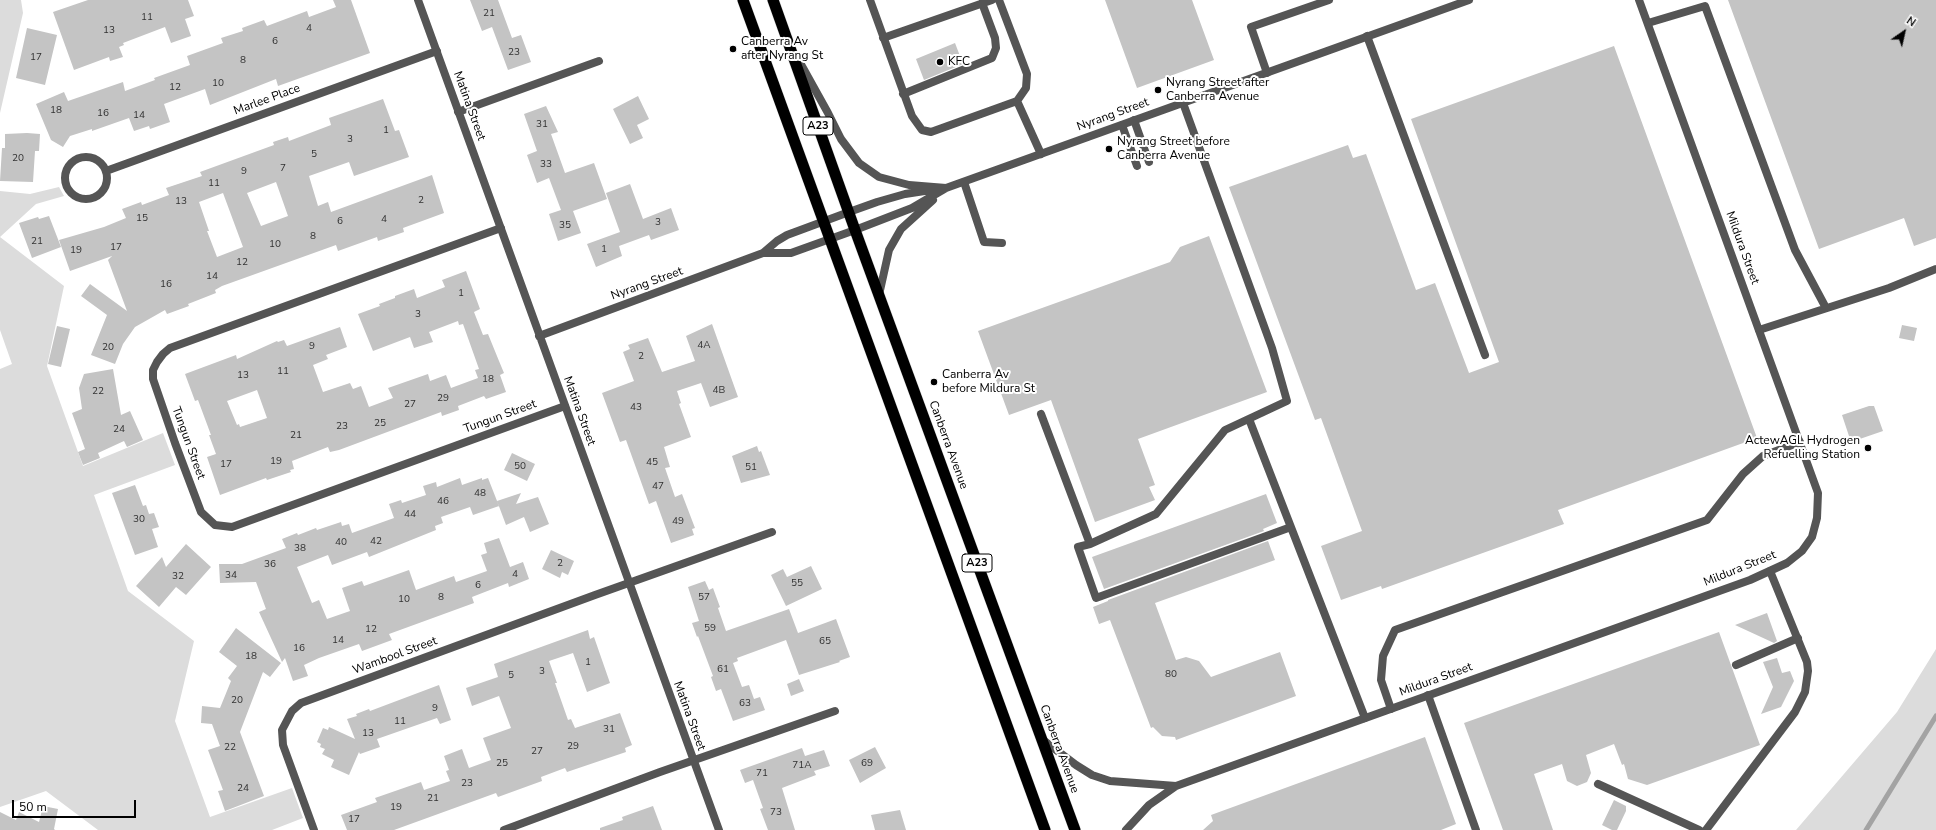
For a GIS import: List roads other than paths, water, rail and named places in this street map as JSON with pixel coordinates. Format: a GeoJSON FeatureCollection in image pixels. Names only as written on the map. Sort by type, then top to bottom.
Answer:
{"type":"FeatureCollection","features":[{"type":"Feature","properties":{"kind":"highway","name":"A23"},"geometry":{"type":"LineString","coordinates":[[743,0],[1045,830]]}},
{"type":"Feature","properties":{"kind":"highway","name":"Canberra Avenue"},"geometry":{"type":"LineString","coordinates":[[773,0],[879,296],[1075,830]]}},
{"type":"Feature","properties":{"kind":"street","name":"Matina Street"},"geometry":{"type":"LineString","coordinates":[[418,0],[628,583],[719,830]]}},
{"type":"Feature","properties":{"kind":"street"},"geometry":{"type":"LineString","coordinates":[[870,0],[912,116],[922,130],[931,132],[1017,101],[1026,88],[1027,74],[999,0]]}},
{"type":"Feature","properties":{"kind":"street"},"geometry":{"type":"LineString","coordinates":[[883,38],[992,0]]}},
{"type":"Feature","properties":{"kind":"street"},"geometry":{"type":"LineString","coordinates":[[1267,73],[1251,27],[1330,0]]}},
{"type":"Feature","properties":{"kind":"street","name":"Nyrang Street"},"geometry":{"type":"LineString","coordinates":[[539,336],[763,253],[787,234],[824,220],[905,194],[946,188],[964,182],[1469,0]]}},
{"type":"Feature","properties":{"kind":"street","name":"Mildura Street"},"geometry":{"type":"LineString","coordinates":[[1126,830],[1149,805],[1176,786],[1750,580],[1787,563],[1802,551],[1812,537],[1817,518],[1818,493],[1639,0]]}},
{"type":"Feature","properties":{"kind":"street"},"geometry":{"type":"LineString","coordinates":[[903,94],[992,58],[996,48],[995,38],[982,4]]}},
{"type":"Feature","properties":{"kind":"street"},"geometry":{"type":"LineString","coordinates":[[1648,23],[1705,6],[1795,250],[1826,308]]}},
{"type":"Feature","properties":{"kind":"street"},"geometry":{"type":"LineString","coordinates":[[1367,36],[1485,355]]}},
{"type":"Feature","properties":{"kind":"street"},"geometry":{"type":"LineString","coordinates":[[788,41],[828,112],[841,139],[859,163],[879,178],[909,185],[946,188]]}},
{"type":"Feature","properties":{"kind":"street","name":"Marlee Place"},"geometry":{"type":"LineString","coordinates":[[106,171],[437,51]]}},
{"type":"Feature","properties":{"kind":"street"},"geometry":{"type":"LineString","coordinates":[[458,112],[599,61]]}},
{"type":"Feature","properties":{"kind":"street"},"geometry":{"type":"LineString","coordinates":[[1017,101],[1041,154]]}},
{"type":"Feature","properties":{"kind":"street"},"geometry":{"type":"LineString","coordinates":[[1183,103],[1272,348],[1286,401],[1224,430],[1156,514],[1078,548],[1096,598],[1291,527]]}},
{"type":"Feature","properties":{"kind":"street"},"geometry":{"type":"LineString","coordinates":[[1134,120],[1149,162]]}},
{"type":"Feature","properties":{"kind":"street"},"geometry":{"type":"LineString","coordinates":[[1122,125],[1137,166]]}},
{"type":"Feature","properties":{"kind":"street"},"geometry":{"type":"LineString","coordinates":[[80,158],[94,158],[103,165],[106,171],[107,182],[104,189],[93,198],[82,198],[76,196],[70,191],[66,181],[69,167],[80,158]]}},
{"type":"Feature","properties":{"kind":"street"},"geometry":{"type":"LineString","coordinates":[[964,182],[984,242],[1002,243]]}},
{"type":"Feature","properties":{"kind":"street","name":"Nyrang Street"},"geometry":{"type":"LineString","coordinates":[[763,253],[790,253],[830,239],[912,208],[946,188]]}},
{"type":"Feature","properties":{"kind":"street"},"geometry":{"type":"LineString","coordinates":[[879,296],[889,250],[901,229],[946,188]]}},
{"type":"Feature","properties":{"kind":"street","name":"Tungun Street"},"geometry":{"type":"LineString","coordinates":[[501,228],[170,348],[157,362],[153,379],[175,444],[201,512],[215,525],[232,527],[565,406]]}},
{"type":"Feature","properties":{"kind":"street"},"geometry":{"type":"LineString","coordinates":[[1759,330],[1888,288],[1936,269]]}},
{"type":"Feature","properties":{"kind":"street"},"geometry":{"type":"LineString","coordinates":[[1041,414],[1090,544]]}},
{"type":"Feature","properties":{"kind":"street"},"geometry":{"type":"LineString","coordinates":[[1249,419],[1365,718]]}},
{"type":"Feature","properties":{"kind":"street"},"geometry":{"type":"LineString","coordinates":[[1391,709],[1381,680],[1383,656],[1395,630],[1707,520],[1743,474],[1762,456],[1800,442]]}},
{"type":"Feature","properties":{"kind":"street","name":"Wambool Street"},"geometry":{"type":"LineString","coordinates":[[314,830],[283,745],[282,730],[292,711],[301,704],[628,583],[772,532]]}},
{"type":"Feature","properties":{"kind":"street"},"geometry":{"type":"LineString","coordinates":[[1706,830],[1795,712],[1804,692],[1808,671],[1807,662],[1770,571]]}},
{"type":"Feature","properties":{"kind":"street"},"geometry":{"type":"LineString","coordinates":[[1736,666],[1798,638]]}},
{"type":"Feature","properties":{"kind":"street"},"geometry":{"type":"LineString","coordinates":[[1428,695],[1476,830]]}},
{"type":"Feature","properties":{"kind":"street"},"geometry":{"type":"LineString","coordinates":[[504,830],[834,711]]}},
{"type":"Feature","properties":{"kind":"street","name":"Mildura Street"},"geometry":{"type":"LineString","coordinates":[[1042,740],[1092,775],[1110,781],[1176,786]]}},
{"type":"Feature","properties":{"kind":"street"},"geometry":{"type":"LineString","coordinates":[[1598,784],[1699,830]]}},
{"type":"Feature","properties":{"kind":"waterway"},"geometry":{"type":"LineString","coordinates":[[1866,830],[1936,716]]}},
{"type":"Feature","properties":{"kind":"place","name":"Canberra Av after Nyrang St"},"geometry":{"type":"Point","coordinates":[733,49]}},
{"type":"Feature","properties":{"kind":"place","name":"KFC"},"geometry":{"type":"Point","coordinates":[940,62]}},
{"type":"Feature","properties":{"kind":"place","name":"Nyrang Street after Canberra Avenue"},"geometry":{"type":"Point","coordinates":[1158,90]}},
{"type":"Feature","properties":{"kind":"place","name":"Nyrang Street before Canberra Avenue"},"geometry":{"type":"Point","coordinates":[1109,149]}},
{"type":"Feature","properties":{"kind":"place","name":"Canberra Av before Mildura St"},"geometry":{"type":"Point","coordinates":[934,382]}},
{"type":"Feature","properties":{"kind":"place","name":"ActewAGL Hydrogen Refuelling Station"},"geometry":{"type":"Point","coordinates":[1868,448]}}]}
